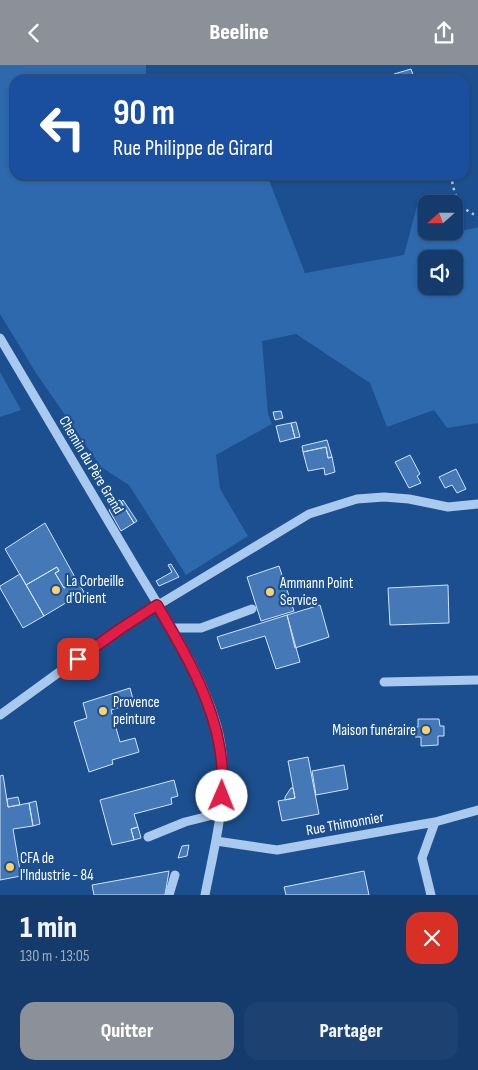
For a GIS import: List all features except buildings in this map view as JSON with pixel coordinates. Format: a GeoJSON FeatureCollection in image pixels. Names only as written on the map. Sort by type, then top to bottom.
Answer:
{"type":"FeatureCollection","features":[{"type":"Feature","properties":{"kind":"street","name":"Chemin du Père Grand"},"geometry":{"type":"LineString","coordinates":[[0,338],[157,605],[211,707],[222,751],[224,779],[221,813],[205,895]]}},
{"type":"Feature","properties":{"kind":"street"},"geometry":{"type":"LineString","coordinates":[[0,715],[120,629],[309,514],[357,499],[384,497],[409,499],[448,507],[478,504]]}},
{"type":"Feature","properties":{"kind":"street"},"geometry":{"type":"LineString","coordinates":[[170,628],[201,628],[252,609]]}},
{"type":"Feature","properties":{"kind":"street"},"geometry":{"type":"LineString","coordinates":[[384,683],[478,680]]}},
{"type":"Feature","properties":{"kind":"street","name":"Rue Thimonnier"},"geometry":{"type":"LineString","coordinates":[[216,841],[277,850],[435,821],[478,810]]}},
{"type":"Feature","properties":{"kind":"street"},"geometry":{"type":"LineString","coordinates":[[148,837],[185,822],[221,813]]}},
{"type":"Feature","properties":{"kind":"street"},"geometry":{"type":"LineString","coordinates":[[431,895],[422,858],[435,821]]}},
{"type":"Feature","properties":{"kind":"street"},"geometry":{"type":"LineString","coordinates":[[170,895],[175,875]]}},
{"type":"Feature","properties":{"kind":"path"},"geometry":{"type":"LineString","coordinates":[[452,180],[454,194],[461,205],[470,213],[478,216]]}},
{"type":"Feature","properties":{"kind":"shaded area"},"geometry":{"type":"Polygon","coordinates":[[[0,65],[146,65],[146,75],[10,75],[10,180],[269,180],[305,273],[404,255],[417,206],[418,240],[463,240],[463,231],[478,227],[478,423],[447,428],[434,410],[387,427],[370,383],[296,334],[262,341],[268,414],[272,424],[216,455],[220,489],[248,536],[186,575],[129,485],[101,467],[36,373],[0,314],[0,65]]]}},
{"type":"Feature","properties":{"kind":"shaded area"},"geometry":{"type":"Polygon","coordinates":[[[0,372],[21,410],[0,417],[0,372]]]}},
{"type":"Feature","properties":{"kind":"place","name":"La Corbeille d'Orient"},"geometry":{"type":"Point","coordinates":[56,590]}},
{"type":"Feature","properties":{"kind":"place","name":"Ammann Point Service"},"geometry":{"type":"Point","coordinates":[270,592]}},
{"type":"Feature","properties":{"kind":"place","name":"Provence peinture"},"geometry":{"type":"Point","coordinates":[103,711]}},
{"type":"Feature","properties":{"kind":"place","name":"Maison funéraire"},"geometry":{"type":"Point","coordinates":[426,730]}},
{"type":"Feature","properties":{"kind":"place","name":"CFA de l'Industrie - 84"},"geometry":{"type":"Point","coordinates":[10,867]}},
{"type":"Feature","properties":{"kind":"route"},"geometry":{"type":"LineString","coordinates":[[78,659],[157,605],[211,707],[222,751],[224,779],[222,796]]}}]}
